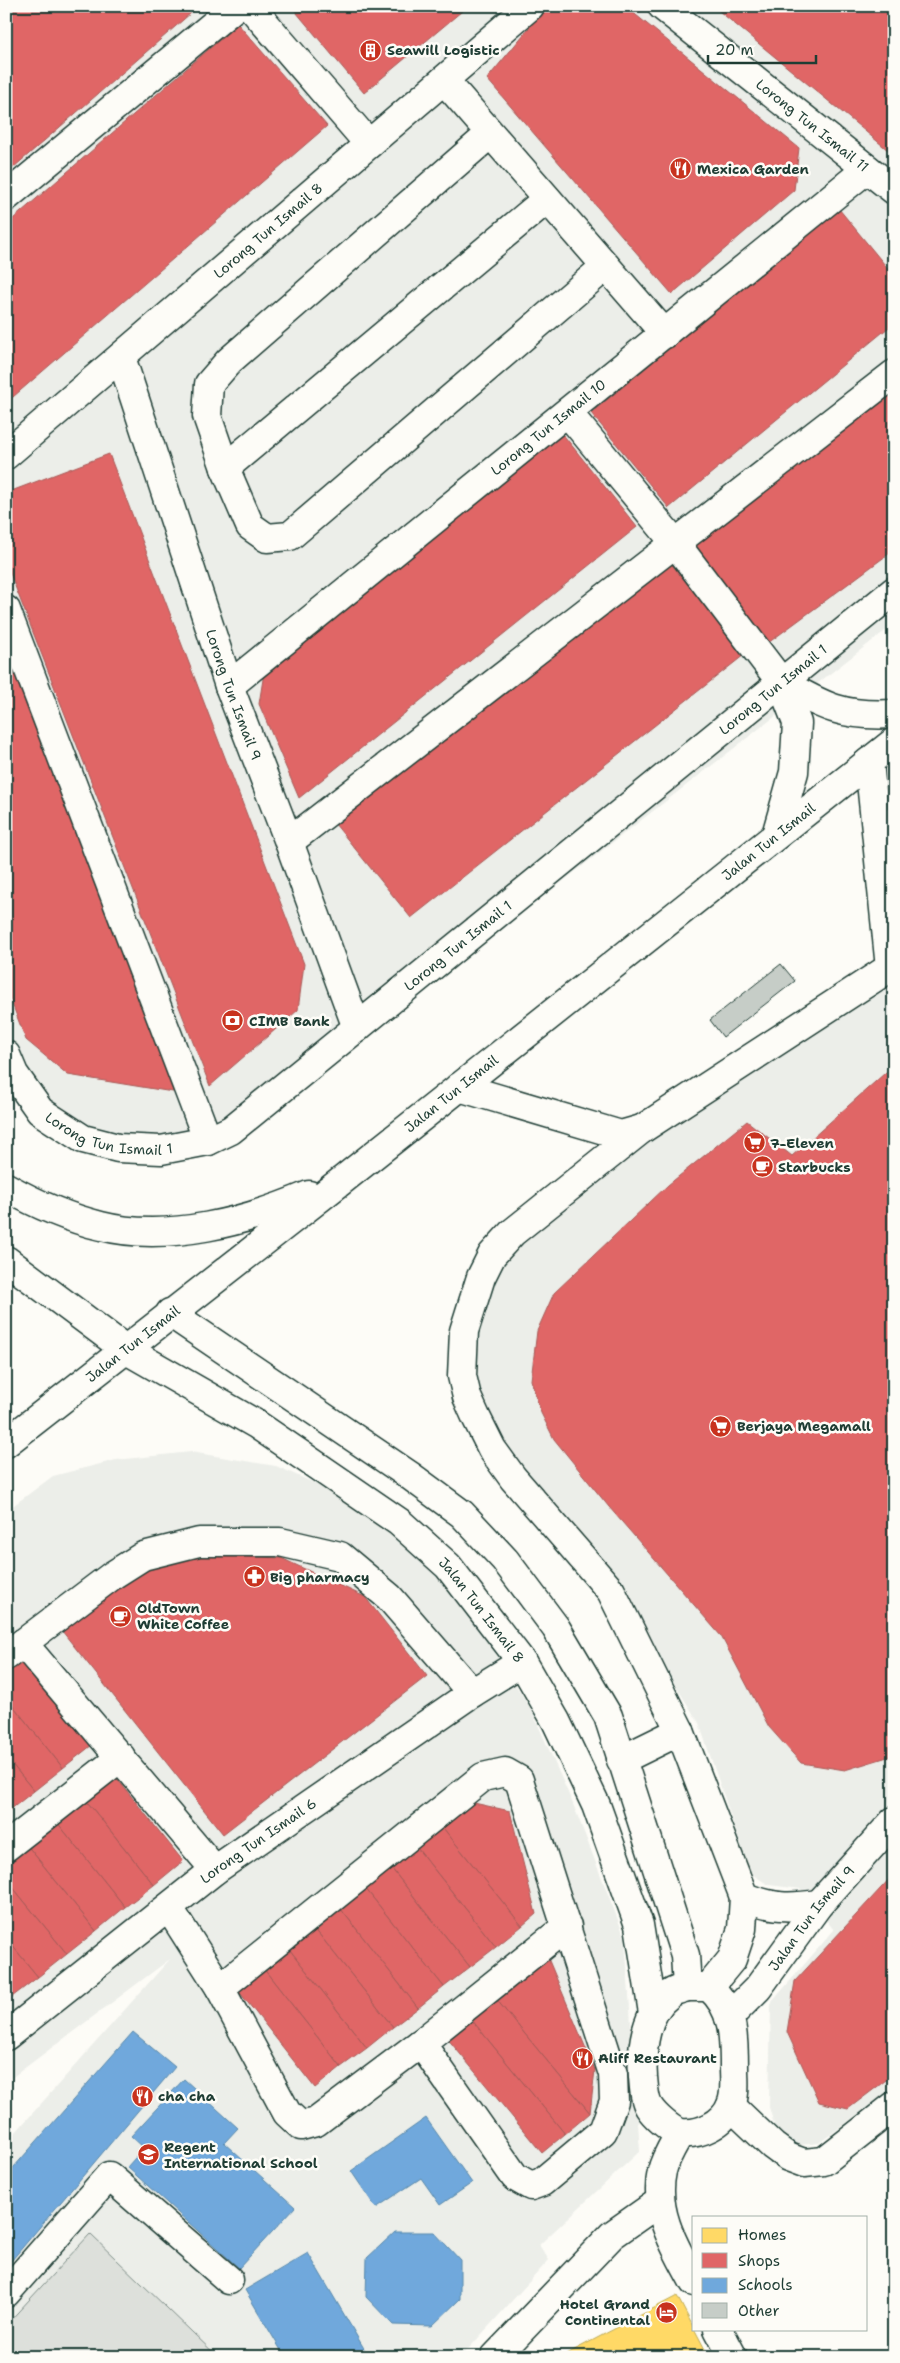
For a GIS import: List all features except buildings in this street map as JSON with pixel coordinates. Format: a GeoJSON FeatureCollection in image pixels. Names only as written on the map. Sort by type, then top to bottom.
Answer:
{"type":"FeatureCollection","features":[{"type":"Feature","properties":{"kind":"street"},"geometry":{"type":"LineString","coordinates":[[6,197],[236,6]]}},
{"type":"Feature","properties":{"kind":"street"},"geometry":{"type":"LineString","coordinates":[[250,6],[369,144]]}},
{"type":"Feature","properties":{"kind":"street","name":"Lorong Tun Ismail 8"},"geometry":{"type":"LineString","coordinates":[[6,455],[530,6]]}},
{"type":"Feature","properties":{"kind":"street","name":"Lorong Tun Ismail 11"},"geometry":{"type":"LineString","coordinates":[[662,6],[894,190]]}},
{"type":"Feature","properties":{"kind":"street"},"geometry":{"type":"LineString","coordinates":[[444,80],[665,334]]}},
{"type":"Feature","properties":{"kind":"street"},"geometry":{"type":"LineString","coordinates":[[490,134],[229,361],[209,384],[207,416],[225,468],[250,526],[267,538],[290,536],[606,266]]}},
{"type":"Feature","properties":{"kind":"street","name":"Lorong Tun Ismail 10"},"geometry":{"type":"LineString","coordinates":[[229,686],[867,169]]}},
{"type":"Feature","properties":{"kind":"street"},"geometry":{"type":"LineString","coordinates":[[225,468],[547,199]]}},
{"type":"Feature","properties":{"kind":"street","name":"Lorong Tun Ismail 9"},"geometry":{"type":"LineString","coordinates":[[121,357],[229,686],[289,842],[357,1028]]}},
{"type":"Feature","properties":{"kind":"street"},"geometry":{"type":"LineString","coordinates":[[289,842],[894,374]]}},
{"type":"Feature","properties":{"kind":"street"},"geometry":{"type":"LineString","coordinates":[[568,413],[676,544],[782,682],[797,723],[794,772],[776,835]]}},
{"type":"Feature","properties":{"kind":"street","name":"Lorong Tun Ismail 1"},"geometry":{"type":"LineString","coordinates":[[6,1055],[14,1074],[40,1111],[83,1139],[118,1148],[161,1150],[208,1141],[231,1130],[894,591]]}},
{"type":"Feature","properties":{"kind":"street"},"geometry":{"type":"LineString","coordinates":[[6,610],[208,1141]]}},
{"type":"Feature","properties":{"kind":"street"},"geometry":{"type":"LineString","coordinates":[[782,682],[816,702],[837,711],[873,715],[894,714]]}},
{"type":"Feature","properties":{"kind":"street","name":"Jalan Tun Ismail"},"geometry":{"type":"LineString","coordinates":[[6,1443],[125,1348],[340,1182],[894,742]]}},
{"type":"Feature","properties":{"kind":"street"},"geometry":{"type":"LineString","coordinates":[[170,1313],[409,1475],[462,1514],[505,1560],[556,1628],[608,1716],[685,1955],[698,1987],[722,1999],[729,2017],[734,2042],[731,2106],[718,2122],[704,2130],[680,2133],[667,2126],[648,2106],[641,2060],[653,2013],[670,1993],[698,1987],[732,1959],[742,1929],[744,1897],[680,1731],[611,1591],[513,1478],[492,1449],[467,1397],[462,1376],[463,1339],[470,1307],[492,1255],[512,1233],[642,1129],[892,967],[868,762]]}},
{"type":"Feature","properties":{"kind":"street"},"geometry":{"type":"LineString","coordinates":[[458,1087],[621,1135],[642,1129]]}},
{"type":"Feature","properties":{"kind":"street"},"geometry":{"type":"LineString","coordinates":[[6,1187],[35,1203],[101,1227],[154,1231],[194,1229],[230,1222],[286,1205],[340,1182]]}},
{"type":"Feature","properties":{"kind":"street","name":"Jalan Tun Ismail 8"},"geometry":{"type":"LineString","coordinates":[[6,1260],[125,1348],[256,1424],[399,1522],[448,1566],[522,1662],[556,1721],[596,1805],[639,1925],[653,2013]]}},
{"type":"Feature","properties":{"kind":"street"},"geometry":{"type":"LineString","coordinates":[[215,1870],[121,1757],[15,1649],[113,1575],[143,1556],[199,1542],[280,1542],[340,1556],[389,1596],[472,1693]]}},
{"type":"Feature","properties":{"kind":"street","name":"Lorong Tun Ismail 6"},"geometry":{"type":"LineString","coordinates":[[6,2036],[215,1870],[472,1693],[522,1662]]}},
{"type":"Feature","properties":{"kind":"street"},"geometry":{"type":"LineString","coordinates":[[621,1760],[680,1731]]}},
{"type":"Feature","properties":{"kind":"street"},"geometry":{"type":"LineString","coordinates":[[6,1847],[121,1757]]}},
{"type":"Feature","properties":{"kind":"street"},"geometry":{"type":"LineString","coordinates":[[220,1988],[483,1777],[505,1772],[519,1780],[613,2074],[614,2101],[603,2131],[542,2182],[531,2186],[515,2177],[421,2043]]}},
{"type":"Feature","properties":{"kind":"street","name":"Jalan Tun Ismail 9"},"geometry":{"type":"LineString","coordinates":[[729,2017],[758,1988],[819,1904],[894,1821]]}},
{"type":"Feature","properties":{"kind":"street"},"geometry":{"type":"LineString","coordinates":[[744,1897],[766,1905],[787,1908],[819,1904]]}},
{"type":"Feature","properties":{"kind":"street"},"geometry":{"type":"LineString","coordinates":[[169,1908],[220,1988],[287,2113],[301,2126],[316,2122],[421,2043],[567,1926]]}},
{"type":"Feature","properties":{"kind":"street"},"geometry":{"type":"LineString","coordinates":[[613,2074],[643,2071]]}},
{"type":"Feature","properties":{"kind":"street"},"geometry":{"type":"LineString","coordinates":[[731,2106],[773,2146],[788,2157],[804,2163],[824,2161],[894,2106]]}},
{"type":"Feature","properties":{"kind":"street"},"geometry":{"type":"LineString","coordinates":[[680,2133],[662,2170],[659,2202],[667,2232],[692,2278]]}},
{"type":"Feature","properties":{"kind":"street"},"geometry":{"type":"LineString","coordinates":[[6,2293],[109,2176],[229,2280]]}},
{"type":"Feature","properties":{"kind":"street"},"geometry":{"type":"LineString","coordinates":[[495,2357],[612,2235],[659,2202]]}},
{"type":"Feature","properties":{"kind":"street"},"geometry":{"type":"LineString","coordinates":[[719,2330],[733,2357]]}},
{"type":"Feature","properties":{"kind":"shaded area"},"geometry":{"type":"Polygon","coordinates":[[[6,6],[894,6],[894,624],[232,1138],[85,1147],[6,1060],[6,6]]]}},
{"type":"Feature","properties":{"kind":"shaded area","name":"Berjaya Megamall"},"geometry":{"type":"Polygon","coordinates":[[[894,970],[894,2087],[819,2143],[800,2145],[786,2139],[775,2128],[769,2107],[771,2003],[834,1930],[801,1889],[769,1885],[753,1875],[747,1864],[699,1723],[617,1592],[519,1479],[473,1398],[476,1307],[518,1233],[894,970]]]}},
{"type":"Feature","properties":{"kind":"shaded area"},"geometry":{"type":"Polygon","coordinates":[[[191,1452],[276,1466],[343,1496],[410,1543],[470,1614],[531,1709],[573,1804],[625,1938],[640,2151],[539,2245],[549,2260],[461,2357],[6,2357],[6,2143],[170,1959],[6,2082],[6,1511],[53,1476],[116,1460],[191,1452]]]}},
{"type":"Feature","properties":{"kind":"shaded area"},"geometry":{"type":"Polygon","coordinates":[[[90,2234],[218,2357],[6,2357],[6,2325],[90,2234]]]}},
{"type":"Feature","properties":{"kind":"place","name":"Seawill Logistic"},"geometry":{"type":"Point","coordinates":[371,50]}},
{"type":"Feature","properties":{"kind":"place","name":"Mexica Garden"},"geometry":{"type":"Point","coordinates":[681,169]}},
{"type":"Feature","properties":{"kind":"place","name":"CIMB Bank"},"geometry":{"type":"Point","coordinates":[233,1021]}},
{"type":"Feature","properties":{"kind":"place","name":"7-Eleven"},"geometry":{"type":"Point","coordinates":[754,1143]}},
{"type":"Feature","properties":{"kind":"place","name":"Starbucks"},"geometry":{"type":"Point","coordinates":[762,1167]}},
{"type":"Feature","properties":{"kind":"place","name":"Berjaya Megamall"},"geometry":{"type":"Point","coordinates":[721,1426]}},
{"type":"Feature","properties":{"kind":"place","name":"Big pharmacy"},"geometry":{"type":"Point","coordinates":[254,1577]}},
{"type":"Feature","properties":{"kind":"place","name":"OldTown White Coffee"},"geometry":{"type":"Point","coordinates":[121,1616]}},
{"type":"Feature","properties":{"kind":"place","name":"Aliff Restaurant"},"geometry":{"type":"Point","coordinates":[582,2058]}},
{"type":"Feature","properties":{"kind":"place","name":"cha cha"},"geometry":{"type":"Point","coordinates":[142,2096]}},
{"type":"Feature","properties":{"kind":"place","name":"Regent International School"},"geometry":{"type":"Point","coordinates":[148,2155]}},
{"type":"Feature","properties":{"kind":"place","name":"Hotel Grand Continental"},"geometry":{"type":"Point","coordinates":[666,2312]}}]}
